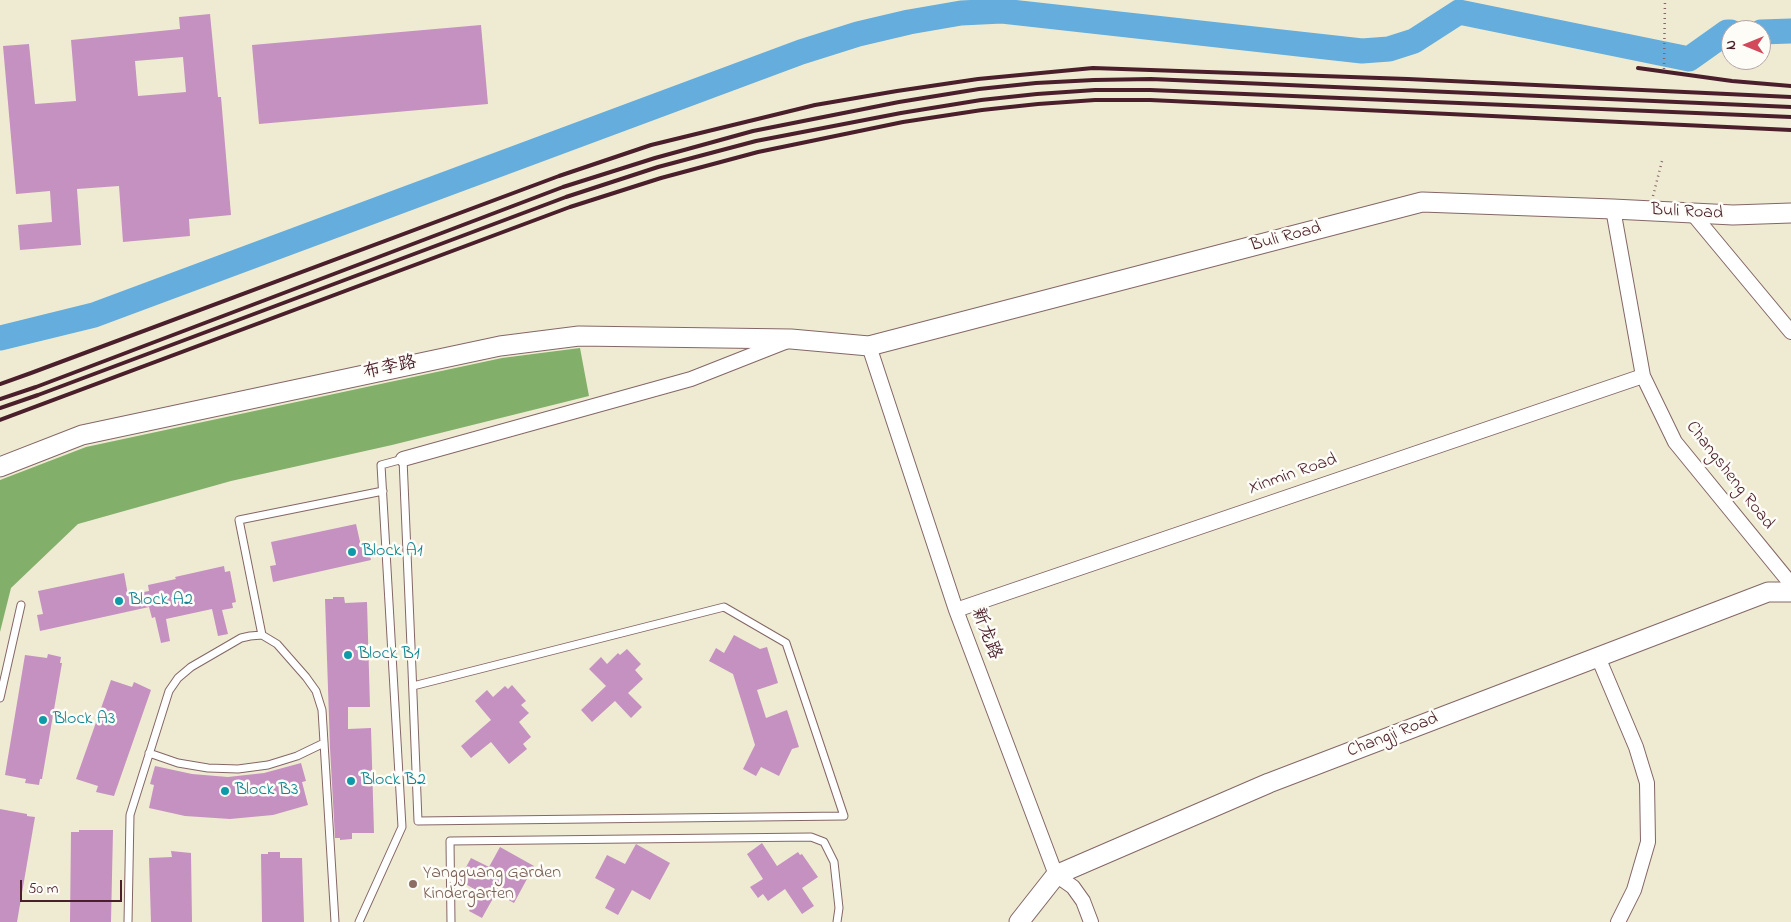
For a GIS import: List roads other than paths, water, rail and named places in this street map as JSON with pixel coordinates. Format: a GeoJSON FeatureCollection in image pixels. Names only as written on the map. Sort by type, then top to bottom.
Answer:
{"type":"FeatureCollection","features":[{"type":"Feature","properties":{"kind":"main road","name":"Buli Road"},"geometry":{"type":"LineString","coordinates":[[791,339],[869,346],[1422,202],[1733,215],[1791,213]]}},
{"type":"Feature","properties":{"kind":"main road","name":"布李路"},"geometry":{"type":"LineString","coordinates":[[0,467],[82,435],[500,346],[579,336],[791,339]]}},
{"type":"Feature","properties":{"kind":"main road","name":"Changji Road"},"geometry":{"type":"LineString","coordinates":[[1019,922],[1056,875],[1269,783],[1768,592],[1791,592]]}},
{"type":"Feature","properties":{"kind":"street","name":"Changsheng Road"},"geometry":{"type":"LineString","coordinates":[[1613,209],[1643,376],[1675,442],[1791,584]]}},
{"type":"Feature","properties":{"kind":"street"},"geometry":{"type":"LineString","coordinates":[[1692,213],[1791,332]]}},
{"type":"Feature","properties":{"kind":"street"},"geometry":{"type":"LineString","coordinates":[[403,459],[691,379],[791,339]]}},
{"type":"Feature","properties":{"kind":"street","name":"新龙路"},"geometry":{"type":"LineString","coordinates":[[869,346],[956,610],[1056,875]]}},
{"type":"Feature","properties":{"kind":"street","name":"Xinmin Road"},"geometry":{"type":"LineString","coordinates":[[956,610],[1643,376]]}},
{"type":"Feature","properties":{"kind":"street"},"geometry":{"type":"LineString","coordinates":[[1598,657],[1636,747],[1647,783],[1648,842],[1634,890],[1618,922]]}},
{"type":"Feature","properties":{"kind":"street"},"geometry":{"type":"LineString","coordinates":[[1056,875],[1073,886],[1083,901],[1091,922]]}},
{"type":"Feature","properties":{"kind":"lane"},"geometry":{"type":"LineString","coordinates":[[359,922],[402,827],[382,465],[403,459],[418,821],[844,816],[786,643],[724,607],[413,686]]}},
{"type":"Feature","properties":{"kind":"lane"},"geometry":{"type":"LineString","coordinates":[[262,635],[240,520],[383,491]]}},
{"type":"Feature","properties":{"kind":"lane"},"geometry":{"type":"LineString","coordinates":[[0,698],[21,605]]}},
{"type":"Feature","properties":{"kind":"lane"},"geometry":{"type":"LineString","coordinates":[[128,922],[130,815],[166,699],[178,678],[191,667],[241,638],[262,635],[278,644],[306,677],[316,691],[322,710],[334,922]]}},
{"type":"Feature","properties":{"kind":"lane"},"geometry":{"type":"LineString","coordinates":[[149,753],[185,764],[208,768],[238,769],[268,765],[324,744]]}},
{"type":"Feature","properties":{"kind":"lane"},"geometry":{"type":"LineString","coordinates":[[451,922],[450,841],[811,837],[824,842],[834,862],[839,908],[837,922]]}},
{"type":"Feature","properties":{"kind":"waterway"},"geometry":{"type":"LineString","coordinates":[[0,338],[94,315],[801,52],[858,34],[909,22],[961,13],[1002,11],[1362,51],[1389,49],[1414,41],[1459,12],[1689,59],[1721,36]]}},
{"type":"Feature","properties":{"kind":"waterway"},"geometry":{"type":"LineString","coordinates":[[1771,32],[1791,31]]}},
{"type":"Feature","properties":{"kind":"railway"},"geometry":{"type":"LineString","coordinates":[[0,384],[559,176],[651,145],[815,105],[897,91],[978,79],[1093,68],[1408,79],[1791,97]]}},
{"type":"Feature","properties":{"kind":"railway"},"geometry":{"type":"LineString","coordinates":[[1638,68],[1732,81],[1791,86]]}},
{"type":"Feature","properties":{"kind":"railway"},"geometry":{"type":"LineString","coordinates":[[0,399],[563,187],[655,158],[753,131],[899,102],[979,89],[1036,83],[1151,79],[1791,107]]}},
{"type":"Feature","properties":{"kind":"railway"},"geometry":{"type":"LineString","coordinates":[[0,408],[566,197],[658,167],[756,141],[901,113],[981,100],[1095,90],[1150,90],[1791,117]]}},
{"type":"Feature","properties":{"kind":"railway"},"geometry":{"type":"LineString","coordinates":[[0,420],[570,207],[661,178],[758,152],[903,122],[1038,104],[1095,100],[1150,100],[1791,130]]}},
{"type":"Feature","properties":{"kind":"place","name":"Block A1"},"geometry":{"type":"Point","coordinates":[352,552]}},
{"type":"Feature","properties":{"kind":"place","name":"Block A2"},"geometry":{"type":"Point","coordinates":[119,601]}},
{"type":"Feature","properties":{"kind":"place","name":"Block B1"},"geometry":{"type":"Point","coordinates":[348,655]}},
{"type":"Feature","properties":{"kind":"place","name":"Block A3"},"geometry":{"type":"Point","coordinates":[43,720]}},
{"type":"Feature","properties":{"kind":"place","name":"Block B2"},"geometry":{"type":"Point","coordinates":[351,781]}},
{"type":"Feature","properties":{"kind":"place","name":"Block B3"},"geometry":{"type":"Point","coordinates":[225,791]}},
{"type":"Feature","properties":{"kind":"place","name":"Yangguang Garden Kindergarten"},"geometry":{"type":"Point","coordinates":[413,884]}}]}
